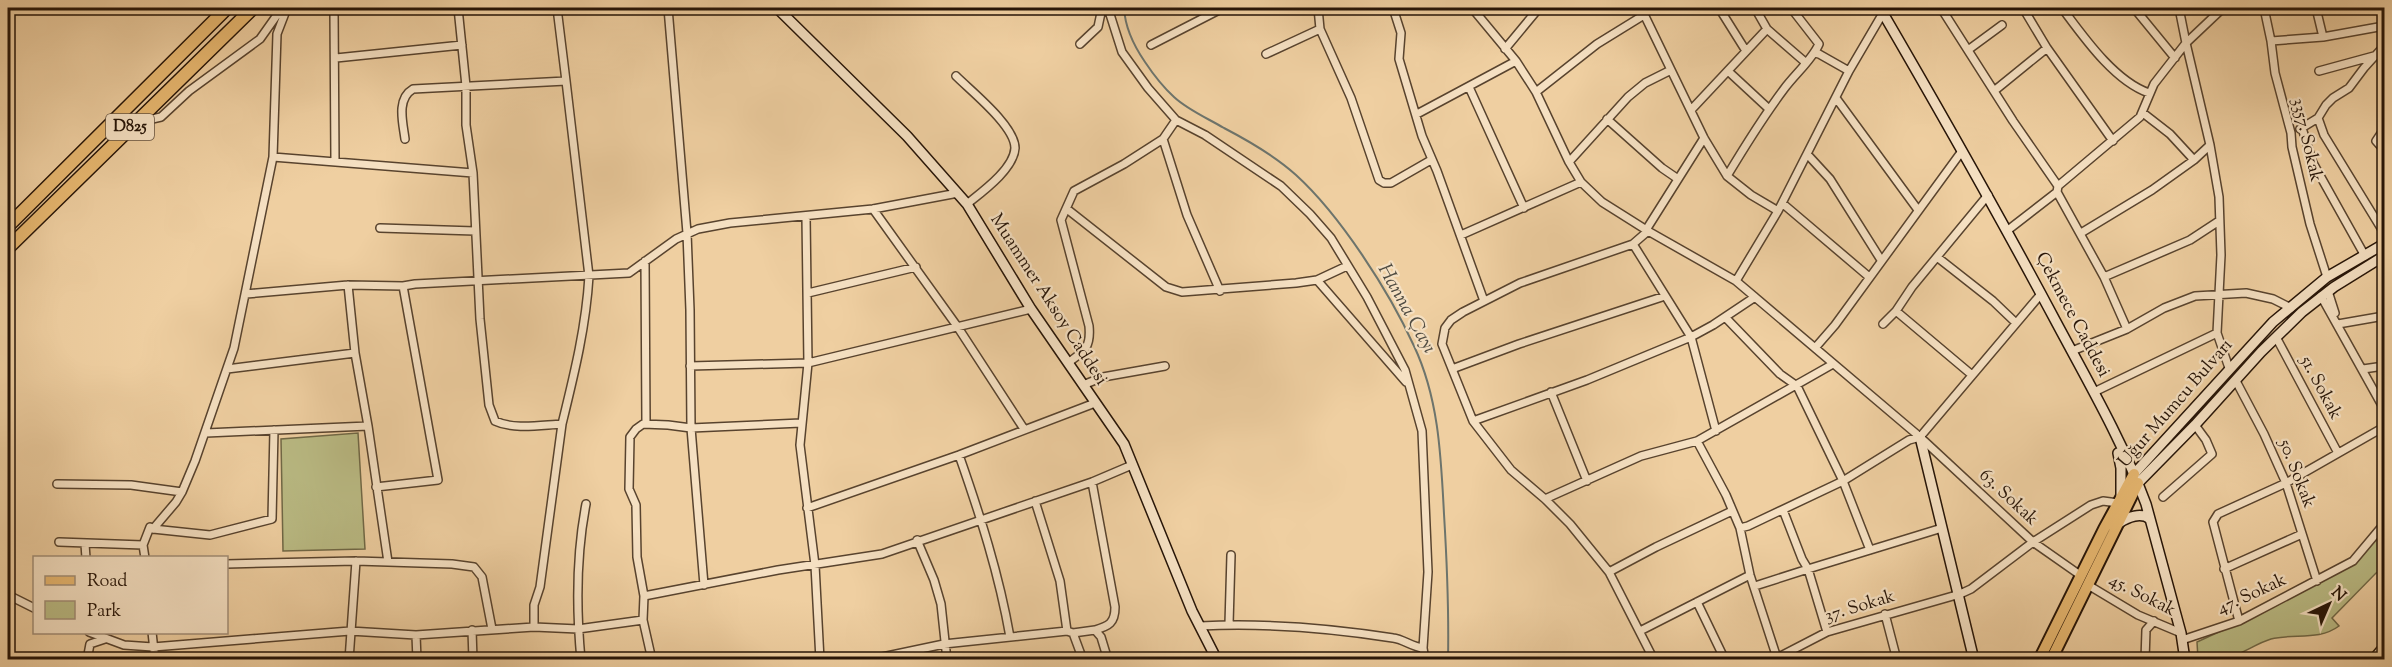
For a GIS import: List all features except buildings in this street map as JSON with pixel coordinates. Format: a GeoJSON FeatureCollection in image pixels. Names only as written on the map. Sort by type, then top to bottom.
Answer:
{"type":"FeatureCollection","features":[{"type":"Feature","properties":{"kind":"highway","name":"D825"},"geometry":{"type":"LineString","coordinates":[[8,226],[227,8]]}},
{"type":"Feature","properties":{"kind":"highway","name":"D825"},"geometry":{"type":"LineString","coordinates":[[8,248],[253,8]]}},
{"type":"Feature","properties":{"kind":"main road","name":"Muammer Aksoy Caddesi"},"geometry":{"type":"LineString","coordinates":[[777,8],[891,119],[967,204],[1031,309],[1124,444],[1200,626],[1216,658]]}},
{"type":"Feature","properties":{"kind":"main road","name":"Çekmece Caddesi"},"geometry":{"type":"LineString","coordinates":[[1881,10],[2008,230],[2094,392],[2136,479],[2150,519],[2182,637],[2185,660]]}},
{"type":"Feature","properties":{"kind":"main road","name":"Uğur Mumcu Bulvarı"},"geometry":{"type":"LineString","coordinates":[[2039,660],[2119,501],[2136,479],[2256,339],[2327,277],[2385,244]]}},
{"type":"Feature","properties":{"kind":"main road","name":"Uğur Mumcu Bulvarı"},"geometry":{"type":"LineString","coordinates":[[2056,657],[2119,523],[2136,479],[2194,425],[2276,337],[2328,291],[2385,256]]}},
{"type":"Feature","properties":{"kind":"main road"},"geometry":{"type":"LineString","coordinates":[[2315,287],[2328,291],[2334,283],[2327,277]]}},
{"type":"Feature","properties":{"kind":"main road"},"geometry":{"type":"LineString","coordinates":[[2229,368],[2236,381]]}},
{"type":"Feature","properties":{"kind":"main road"},"geometry":{"type":"LineString","coordinates":[[2115,436],[2121,468],[2119,501]]}},
{"type":"Feature","properties":{"kind":"main road"},"geometry":{"type":"LineString","coordinates":[[1920,437],[1960,594],[1974,660]]}},
{"type":"Feature","properties":{"kind":"main road"},"geometry":{"type":"LineString","coordinates":[[2119,523],[2124,519],[2141,515],[2150,519]]}},
{"type":"Feature","properties":{"kind":"main road"},"geometry":{"type":"LineString","coordinates":[[2373,660],[2385,647]]}},
{"type":"Feature","properties":{"kind":"street"},"geometry":{"type":"LineString","coordinates":[[134,123],[161,117],[189,91],[260,39],[282,8]]}},
{"type":"Feature","properties":{"kind":"street"},"geometry":{"type":"LineString","coordinates":[[153,529],[182,492],[206,433],[227,369],[246,294],[273,157],[277,34],[286,8]]}},
{"type":"Feature","properties":{"kind":"street"},"geometry":{"type":"LineString","coordinates":[[458,8],[466,86],[466,125],[473,173],[480,319],[489,405],[495,421],[514,426],[562,424]]}},
{"type":"Feature","properties":{"kind":"street"},"geometry":{"type":"LineString","coordinates":[[534,627],[534,605],[541,578],[562,424],[576,369],[587,305],[589,276],[557,8]]}},
{"type":"Feature","properties":{"kind":"street"},"geometry":{"type":"LineString","coordinates":[[668,8],[687,233],[691,428],[704,585]]}},
{"type":"Feature","properties":{"kind":"street"},"geometry":{"type":"LineString","coordinates":[[1080,44],[1098,27],[1102,8]]}},
{"type":"Feature","properties":{"kind":"street"},"geometry":{"type":"LineString","coordinates":[[1108,8],[1122,52],[1148,88],[1176,120],[1205,135],[1281,186],[1310,214],[1331,238],[1388,333],[1405,370],[1422,431],[1428,572],[1423,648],[1425,660]]}},
{"type":"Feature","properties":{"kind":"street"},"geometry":{"type":"LineString","coordinates":[[1151,45],[1223,8]]}},
{"type":"Feature","properties":{"kind":"street"},"geometry":{"type":"LineString","coordinates":[[1318,8],[1320,29],[1351,98],[1379,180],[1391,183],[1431,160]]}},
{"type":"Feature","properties":{"kind":"street"},"geometry":{"type":"LineString","coordinates":[[1393,8],[1401,33],[1399,58],[1431,160],[1484,301]]}},
{"type":"Feature","properties":{"kind":"street","name":"63. Sokak"},"geometry":{"type":"LineString","coordinates":[[1472,8],[1516,61],[1536,92],[1581,182],[1602,202],[1647,231],[1736,280],[1920,437],[2033,542],[2080,575]]}},
{"type":"Feature","properties":{"kind":"street"},"geometry":{"type":"LineString","coordinates":[[1505,49],[1539,8]]}},
{"type":"Feature","properties":{"kind":"street"},"geometry":{"type":"LineString","coordinates":[[1719,8],[1746,51]]}},
{"type":"Feature","properties":{"kind":"street"},"geometry":{"type":"LineString","coordinates":[[1767,8],[1756,10],[1767,29],[1805,62]]}},
{"type":"Feature","properties":{"kind":"street"},"geometry":{"type":"LineString","coordinates":[[1726,176],[1769,109],[1805,62],[1815,53],[1819,44],[1791,8]]}},
{"type":"Feature","properties":{"kind":"street"},"geometry":{"type":"LineString","coordinates":[[1941,8],[2058,189],[2104,277],[2127,329]]}},
{"type":"Feature","properties":{"kind":"street"},"geometry":{"type":"LineString","coordinates":[[2023,8],[2047,48],[2113,141]]}},
{"type":"Feature","properties":{"kind":"street"},"geometry":{"type":"LineString","coordinates":[[2062,8],[2090,45],[2116,71],[2139,89],[2149,93]]}},
{"type":"Feature","properties":{"kind":"street"},"geometry":{"type":"LineString","coordinates":[[2134,8],[2175,58]]}},
{"type":"Feature","properties":{"kind":"street"},"geometry":{"type":"LineString","coordinates":[[2179,8],[2211,145],[2219,197],[2221,255],[2217,333],[2229,368]]}},
{"type":"Feature","properties":{"kind":"street"},"geometry":{"type":"LineString","coordinates":[[2008,230],[2143,113],[2149,93],[2186,43],[2223,8]]}},
{"type":"Feature","properties":{"kind":"street","name":"3357. Sokak"},"geometry":{"type":"LineString","coordinates":[[2264,8],[2275,73],[2291,133],[2292,147],[2310,224],[2327,277]]}},
{"type":"Feature","properties":{"kind":"street"},"geometry":{"type":"LineString","coordinates":[[2316,8],[2323,37]]}},
{"type":"Feature","properties":{"kind":"street"},"geometry":{"type":"LineString","coordinates":[[335,9],[335,161]]}},
{"type":"Feature","properties":{"kind":"street"},"geometry":{"type":"LineString","coordinates":[[1736,280],[1778,211],[1881,10]]}},
{"type":"Feature","properties":{"kind":"street"},"geometry":{"type":"LineString","coordinates":[[1536,92],[1642,11],[1704,138],[1726,176],[1750,195],[1778,211]]}},
{"type":"Feature","properties":{"kind":"street"},"geometry":{"type":"LineString","coordinates":[[1968,50],[2002,25]]}},
{"type":"Feature","properties":{"kind":"street"},"geometry":{"type":"LineString","coordinates":[[2271,41],[2323,37],[2385,26]]}},
{"type":"Feature","properties":{"kind":"street"},"geometry":{"type":"LineString","coordinates":[[1266,54],[1320,29]]}},
{"type":"Feature","properties":{"kind":"street"},"geometry":{"type":"LineString","coordinates":[[1691,110],[1767,29]]}},
{"type":"Feature","properties":{"kind":"street"},"geometry":{"type":"LineString","coordinates":[[336,58],[462,45]]}},
{"type":"Feature","properties":{"kind":"street"},"geometry":{"type":"LineString","coordinates":[[2291,133],[2318,118],[2326,105],[2349,88],[2374,56],[2385,46]]}},
{"type":"Feature","properties":{"kind":"street"},"geometry":{"type":"LineString","coordinates":[[1994,90],[2047,48]]}},
{"type":"Feature","properties":{"kind":"street"},"geometry":{"type":"LineString","coordinates":[[1815,53],[1849,71]]}},
{"type":"Feature","properties":{"kind":"street"},"geometry":{"type":"LineString","coordinates":[[2319,71],[2374,56]]}},
{"type":"Feature","properties":{"kind":"street"},"geometry":{"type":"LineString","coordinates":[[1417,114],[1516,61]]}},
{"type":"Feature","properties":{"kind":"street"},"geometry":{"type":"LineString","coordinates":[[1569,162],[1635,90],[1671,70]]}},
{"type":"Feature","properties":{"kind":"street"},"geometry":{"type":"LineString","coordinates":[[1728,71],[1769,109]]}},
{"type":"Feature","properties":{"kind":"street"},"geometry":{"type":"LineString","coordinates":[[956,76],[1000,119],[1012,136],[1015,148],[1010,162],[991,185],[967,204]]}},
{"type":"Feature","properties":{"kind":"street"},"geometry":{"type":"LineString","coordinates":[[405,139],[403,99],[413,89],[566,81]]}},
{"type":"Feature","properties":{"kind":"street"},"geometry":{"type":"LineString","coordinates":[[1469,87],[1524,208]]}},
{"type":"Feature","properties":{"kind":"street"},"geometry":{"type":"LineString","coordinates":[[1836,98],[1918,210]]}},
{"type":"Feature","properties":{"kind":"street"},"geometry":{"type":"LineString","coordinates":[[2143,113],[2170,134],[2194,160]]}},
{"type":"Feature","properties":{"kind":"street"},"geometry":{"type":"LineString","coordinates":[[2318,118],[2324,135],[2385,233]]}},
{"type":"Feature","properties":{"kind":"street"},"geometry":{"type":"LineString","coordinates":[[1607,119],[1662,168],[1678,179]]}},
{"type":"Feature","properties":{"kind":"street"},"geometry":{"type":"LineString","coordinates":[[1069,362],[1083,352],[1090,340],[1089,326],[1061,220],[1074,191],[1124,164],[1163,139],[1176,120]]}},
{"type":"Feature","properties":{"kind":"street"},"geometry":{"type":"LineString","coordinates":[[2302,128],[2313,163],[2365,256]]}},
{"type":"Feature","properties":{"kind":"street"},"geometry":{"type":"LineString","coordinates":[[2385,129],[2376,141],[2385,150]]}},
{"type":"Feature","properties":{"kind":"street"},"geometry":{"type":"LineString","coordinates":[[1654,660],[1609,572],[1570,524],[1511,470],[1473,421],[1442,344],[1445,328],[1451,320],[1484,301],[1520,283],[1633,244],[1647,231],[1704,138]]}},
{"type":"Feature","properties":{"kind":"street"},"geometry":{"type":"LineString","coordinates":[[1163,139],[1187,215],[1220,291]]}},
{"type":"Feature","properties":{"kind":"street"},"geometry":{"type":"LineString","coordinates":[[2081,233],[2152,190],[2211,145]]}},
{"type":"Feature","properties":{"kind":"street"},"geometry":{"type":"LineString","coordinates":[[1815,348],[1962,150]]}},
{"type":"Feature","properties":{"kind":"street"},"geometry":{"type":"LineString","coordinates":[[1807,154],[1830,179],[1881,260]]}},
{"type":"Feature","properties":{"kind":"street"},"geometry":{"type":"LineString","coordinates":[[273,157],[473,173]]}},
{"type":"Feature","properties":{"kind":"street"},"geometry":{"type":"LineString","coordinates":[[1461,235],[1581,182]]}},
{"type":"Feature","properties":{"kind":"street"},"geometry":{"type":"LineString","coordinates":[[246,294],[348,285],[403,286],[629,273],[687,233],[730,223],[873,209],[958,193]]}},
{"type":"Feature","properties":{"kind":"street"},"geometry":{"type":"LineString","coordinates":[[1883,324],[1896,311],[1912,287],[1988,195]]}},
{"type":"Feature","properties":{"kind":"street"},"geometry":{"type":"LineString","coordinates":[[1782,202],[1868,276]]}},
{"type":"Feature","properties":{"kind":"street"},"geometry":{"type":"LineString","coordinates":[[873,209],[957,326],[1024,429]]}},
{"type":"Feature","properties":{"kind":"street"},"geometry":{"type":"LineString","coordinates":[[1067,209],[1166,287],[1182,292],[1220,291],[1317,280],[1347,266]]}},
{"type":"Feature","properties":{"kind":"street"},"geometry":{"type":"LineString","coordinates":[[806,217],[808,363],[800,445],[815,565],[820,660]]}},
{"type":"Feature","properties":{"kind":"street"},"geometry":{"type":"LineString","coordinates":[[2104,277],[2190,240],[2219,221]]}},
{"type":"Feature","properties":{"kind":"street"},"geometry":{"type":"LineString","coordinates":[[380,228],[475,231]]}},
{"type":"Feature","properties":{"kind":"street"},"geometry":{"type":"LineString","coordinates":[[1633,244],[1691,337],[1716,430]]}},
{"type":"Feature","properties":{"kind":"street"},"geometry":{"type":"LineString","coordinates":[[1936,257],[2016,323]]}},
{"type":"Feature","properties":{"kind":"street"},"geometry":{"type":"LineString","coordinates":[[645,261],[646,424]]}},
{"type":"Feature","properties":{"kind":"street"},"geometry":{"type":"LineString","coordinates":[[808,293],[916,267]]}},
{"type":"Feature","properties":{"kind":"street"},"geometry":{"type":"LineString","coordinates":[[1317,280],[1408,383]]}},
{"type":"Feature","properties":{"kind":"street"},"geometry":{"type":"LineString","coordinates":[[348,285],[355,353],[388,562]]}},
{"type":"Feature","properties":{"kind":"street"},"geometry":{"type":"LineString","coordinates":[[376,487],[438,480],[403,286]]}},
{"type":"Feature","properties":{"kind":"street"},"geometry":{"type":"LineString","coordinates":[[2328,291],[2338,324],[2385,409]]}},
{"type":"Feature","properties":{"kind":"street"},"geometry":{"type":"LineString","coordinates":[[1740,528],[1842,481],[1909,440],[1920,437],[2041,294]]}},
{"type":"Feature","properties":{"kind":"street"},"geometry":{"type":"LineString","coordinates":[[2072,351],[2127,329],[2164,308],[2195,296],[2254,294],[2273,299],[2290,308]]}},
{"type":"Feature","properties":{"kind":"street"},"geometry":{"type":"LineString","coordinates":[[1452,369],[1519,344],[1665,296]]}},
{"type":"Feature","properties":{"kind":"street"},"geometry":{"type":"LineString","coordinates":[[1473,421],[1587,380],[1691,337],[1725,318],[1755,297]]}},
{"type":"Feature","properties":{"kind":"street"},"geometry":{"type":"LineString","coordinates":[[690,366],[808,363],[1031,309]]}},
{"type":"Feature","properties":{"kind":"street"},"geometry":{"type":"LineString","coordinates":[[1896,311],[1972,375]]}},
{"type":"Feature","properties":{"kind":"street"},"geometry":{"type":"LineString","coordinates":[[2338,324],[2385,316]]}},
{"type":"Feature","properties":{"kind":"street"},"geometry":{"type":"LineString","coordinates":[[1725,318],[1780,374],[1797,386],[1842,481],[1870,550]]}},
{"type":"Feature","properties":{"kind":"street"},"geometry":{"type":"LineString","coordinates":[[2094,392],[2217,333]]}},
{"type":"Feature","properties":{"kind":"street","name":"51. Sokak"},"geometry":{"type":"LineString","coordinates":[[2276,337],[2338,453]]}},
{"type":"Feature","properties":{"kind":"street"},"geometry":{"type":"LineString","coordinates":[[227,369],[355,353]]}},
{"type":"Feature","properties":{"kind":"street"},"geometry":{"type":"LineString","coordinates":[[1545,499],[1641,456],[1697,441],[1833,364]]}},
{"type":"Feature","properties":{"kind":"street"},"geometry":{"type":"LineString","coordinates":[[1083,385],[1103,377],[1165,366]]}},
{"type":"Feature","properties":{"kind":"street"},"geometry":{"type":"LineString","coordinates":[[2363,369],[2385,366]]}},
{"type":"Feature","properties":{"kind":"street","name":"50. Sokak"},"geometry":{"type":"LineString","coordinates":[[2236,381],[2264,434],[2286,483],[2317,581]]}},
{"type":"Feature","properties":{"kind":"street"},"geometry":{"type":"LineString","coordinates":[[1551,392],[1587,482]]}},
{"type":"Feature","properties":{"kind":"street"},"geometry":{"type":"LineString","coordinates":[[807,508],[959,455],[1095,403]]}},
{"type":"Feature","properties":{"kind":"street"},"geometry":{"type":"LineString","coordinates":[[652,660],[643,620],[644,596],[637,557],[636,505],[630,489],[630,437],[636,429],[646,424],[668,424],[691,428],[801,423]]}},
{"type":"Feature","properties":{"kind":"street"},"geometry":{"type":"LineString","coordinates":[[2163,497],[2199,468],[2212,454],[2206,440],[2194,425]]}},
{"type":"Feature","properties":{"kind":"street"},"geometry":{"type":"LineString","coordinates":[[206,433],[368,426]]}},
{"type":"Feature","properties":{"kind":"street"},"geometry":{"type":"LineString","coordinates":[[2239,621],[2213,522],[2218,514],[2286,483],[2385,427]]}},
{"type":"Feature","properties":{"kind":"street"},"geometry":{"type":"LineString","coordinates":[[145,556],[143,545],[150,527],[210,535],[272,519],[274,430]]}},
{"type":"Feature","properties":{"kind":"street"},"geometry":{"type":"LineString","coordinates":[[1697,441],[1740,528],[1750,575],[1775,659]]}},
{"type":"Feature","properties":{"kind":"street"},"geometry":{"type":"LineString","coordinates":[[959,455],[981,519],[1002,594],[1010,637]]}},
{"type":"Feature","properties":{"kind":"street"},"geometry":{"type":"LineString","coordinates":[[644,596],[778,570],[867,558],[1092,482],[1132,465]]}},
{"type":"Feature","properties":{"kind":"street"},"geometry":{"type":"LineString","coordinates":[[868,660],[890,658],[944,644],[1095,630],[1109,626],[1115,618],[1115,607],[1092,482]]}},
{"type":"Feature","properties":{"kind":"street"},"geometry":{"type":"LineString","coordinates":[[57,484],[131,485],[182,492]]}},
{"type":"Feature","properties":{"kind":"street"},"geometry":{"type":"LineString","coordinates":[[1035,501],[1060,581],[1070,632],[1083,660]]}},
{"type":"Feature","properties":{"kind":"street","name":"37. Sokak"},"geometry":{"type":"LineString","coordinates":[[1775,659],[1827,632],[1971,589],[2033,542],[2091,505],[2103,501],[2119,501]]}},
{"type":"Feature","properties":{"kind":"street"},"geometry":{"type":"LineString","coordinates":[[581,660],[577,573],[579,539],[586,504]]}},
{"type":"Feature","properties":{"kind":"street"},"geometry":{"type":"LineString","coordinates":[[1783,510],[1808,569],[1827,632]]}},
{"type":"Feature","properties":{"kind":"street"},"geometry":{"type":"LineString","coordinates":[[1609,572],[1732,512]]}},
{"type":"Feature","properties":{"kind":"street","name":"47. Sokak"},"geometry":{"type":"LineString","coordinates":[[2182,637],[2239,621],[2353,561],[2385,524]]}},
{"type":"Feature","properties":{"kind":"street"},"geometry":{"type":"LineString","coordinates":[[1755,586],[1942,528]]}},
{"type":"Feature","properties":{"kind":"street"},"geometry":{"type":"LineString","coordinates":[[2224,569],[2302,534]]}},
{"type":"Feature","properties":{"kind":"street"},"geometry":{"type":"LineString","coordinates":[[918,540],[941,604],[947,660]]}},
{"type":"Feature","properties":{"kind":"street"},"geometry":{"type":"LineString","coordinates":[[59,542],[143,545]]}},
{"type":"Feature","properties":{"kind":"street"},"geometry":{"type":"LineString","coordinates":[[86,544],[86,556]]}},
{"type":"Feature","properties":{"kind":"street"},"geometry":{"type":"LineString","coordinates":[[1229,624],[1231,555]]}},
{"type":"Feature","properties":{"kind":"street"},"geometry":{"type":"LineString","coordinates":[[228,564],[356,561],[452,564],[474,567],[482,577],[492,629]]}},
{"type":"Feature","properties":{"kind":"street"},"geometry":{"type":"LineString","coordinates":[[349,660],[356,561]]}},
{"type":"Feature","properties":{"kind":"street"},"geometry":{"type":"LineString","coordinates":[[1640,631],[1750,575]]}},
{"type":"Feature","properties":{"kind":"street","name":"45. Sokak"},"geometry":{"type":"LineString","coordinates":[[2088,585],[2138,615],[2182,637]]}},
{"type":"Feature","properties":{"kind":"street"},"geometry":{"type":"LineString","coordinates":[[8,595],[33,608]]}},
{"type":"Feature","properties":{"kind":"street"},"geometry":{"type":"LineString","coordinates":[[1697,602],[1725,660]]}},
{"type":"Feature","properties":{"kind":"street"},"geometry":{"type":"LineString","coordinates":[[1885,614],[1897,660]]}},
{"type":"Feature","properties":{"kind":"street"},"geometry":{"type":"LineString","coordinates":[[92,634],[124,645],[153,647],[350,631],[416,635],[534,627],[578,629],[643,620]]}},
{"type":"Feature","properties":{"kind":"street"},"geometry":{"type":"LineString","coordinates":[[2145,660],[2146,630],[2154,621]]}},
{"type":"Feature","properties":{"kind":"street"},"geometry":{"type":"LineString","coordinates":[[1200,626],[1229,624],[1325,629],[1396,638],[1423,648]]}},
{"type":"Feature","properties":{"kind":"street"},"geometry":{"type":"LineString","coordinates":[[472,630],[473,660]]}},
{"type":"Feature","properties":{"kind":"street"},"geometry":{"type":"LineString","coordinates":[[1095,630],[1101,638],[1108,660]]}},
{"type":"Feature","properties":{"kind":"street"},"geometry":{"type":"LineString","coordinates":[[152,634],[155,660]]}},
{"type":"Feature","properties":{"kind":"street"},"geometry":{"type":"LineString","coordinates":[[416,635],[417,660]]}},
{"type":"Feature","properties":{"kind":"street"},"geometry":{"type":"LineString","coordinates":[[87,660],[90,644],[105,639]]}},
{"type":"Feature","properties":{"kind":"street"},"geometry":{"type":"LineString","coordinates":[[1189,660],[1216,658]]}},
{"type":"Feature","properties":{"kind":"green space"},"geometry":{"type":"Polygon","coordinates":[[[358,433],[365,549],[283,551],[281,439],[358,433]]]}},
{"type":"Feature","properties":{"kind":"green space"},"geometry":{"type":"Polygon","coordinates":[[[2384,530],[2384,569],[2376,573],[2332,618],[2339,626],[2323,634],[2271,639],[2228,658],[2198,659],[2197,642],[2262,612],[2355,558],[2384,530]]]}},
{"type":"Feature","properties":{"kind":"waterway","name":"Hanna Çayı"},"geometry":{"type":"LineString","coordinates":[[1124,8],[1126,22],[1134,43],[1162,85],[1185,106],[1262,149],[1296,175],[1346,232],[1377,278],[1404,325],[1429,387],[1437,428],[1442,471],[1446,551],[1448,660]]}}]}
